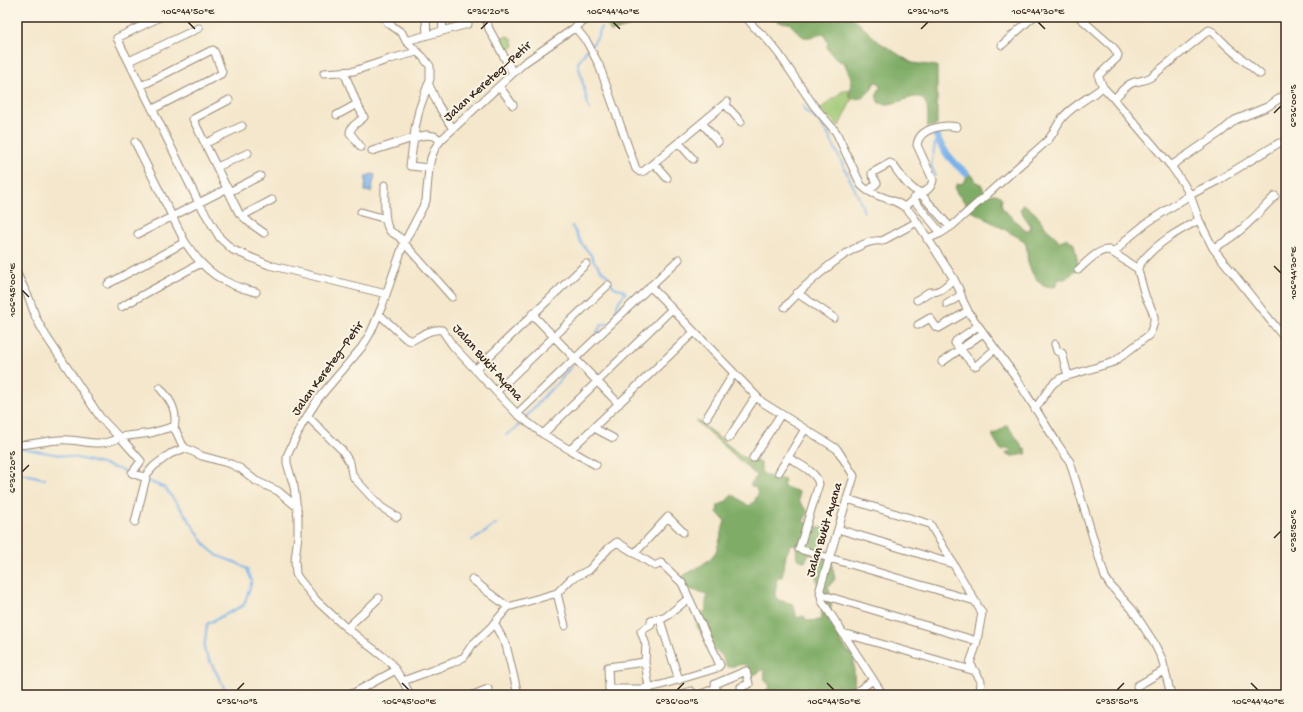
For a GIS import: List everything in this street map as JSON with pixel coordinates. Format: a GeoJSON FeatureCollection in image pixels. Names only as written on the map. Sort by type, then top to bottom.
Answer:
{"type":"FeatureCollection","features":[{"type":"Feature","properties":{"kind":"street"},"geometry":{"type":"LineString","coordinates":[[160,17],[117,38],[200,203],[220,238],[233,250],[269,265],[386,294]]}},
{"type":"Feature","properties":{"kind":"street"},"geometry":{"type":"LineString","coordinates":[[384,17],[402,33],[406,41],[427,61],[430,66],[430,80],[419,110],[413,138],[410,166],[429,168]]}},
{"type":"Feature","properties":{"kind":"street"},"geometry":{"type":"LineString","coordinates":[[426,17],[427,35]]}},
{"type":"Feature","properties":{"kind":"street"},"geometry":{"type":"LineString","coordinates":[[442,17],[443,31]]}},
{"type":"Feature","properties":{"kind":"street"},"geometry":{"type":"LineString","coordinates":[[486,17],[489,29],[513,73]]}},
{"type":"Feature","properties":{"kind":"street","name":"Jalan Kereteg–Petir"},"geometry":{"type":"LineString","coordinates":[[410,695],[396,670],[385,657],[347,628],[309,592],[296,574],[295,560],[299,526],[294,487],[287,463],[287,456],[307,416],[318,399],[367,339],[379,314],[404,243],[426,201],[429,168],[435,148],[441,140],[531,57],[588,17]]}},
{"type":"Feature","properties":{"kind":"street"},"geometry":{"type":"LineString","coordinates":[[746,17],[779,54],[814,106],[836,132],[861,185],[868,191],[905,207],[917,222],[954,279],[968,311],[983,334],[1013,373],[1070,462],[1105,576],[1110,585],[1132,609],[1159,653],[1171,695]]}},
{"type":"Feature","properties":{"kind":"street"},"geometry":{"type":"LineString","coordinates":[[1002,45],[1034,17]]}},
{"type":"Feature","properties":{"kind":"street"},"geometry":{"type":"LineString","coordinates":[[1079,17],[1108,42],[1117,52],[1117,58],[1099,75],[1103,88],[1171,166],[1190,195],[1199,220],[1213,248],[1286,340]]}},
{"type":"Feature","properties":{"kind":"street"},"geometry":{"type":"LineString","coordinates":[[406,41],[468,24]]}},
{"type":"Feature","properties":{"kind":"street"},"geometry":{"type":"LineString","coordinates":[[575,27],[587,42],[599,65],[638,171],[642,172],[654,163],[726,103],[741,122]]}},
{"type":"Feature","properties":{"kind":"street"},"geometry":{"type":"LineString","coordinates":[[129,61],[199,28]]}},
{"type":"Feature","properties":{"kind":"street"},"geometry":{"type":"LineString","coordinates":[[1114,99],[1128,85],[1134,82],[1141,82],[1151,77],[1209,30],[1260,74]]}},
{"type":"Feature","properties":{"kind":"street"},"geometry":{"type":"LineString","coordinates":[[141,86],[210,51],[213,50],[216,53],[222,72],[221,74],[153,108]]}},
{"type":"Feature","properties":{"kind":"street"},"geometry":{"type":"LineString","coordinates":[[324,73],[354,71],[390,58],[417,52]]}},
{"type":"Feature","properties":{"kind":"street"},"geometry":{"type":"LineString","coordinates":[[344,72],[364,117],[350,131],[361,147]]}},
{"type":"Feature","properties":{"kind":"street"},"geometry":{"type":"LineString","coordinates":[[429,85],[438,105],[453,129]]}},
{"type":"Feature","properties":{"kind":"street"},"geometry":{"type":"LineString","coordinates":[[499,86],[513,105]]}},
{"type":"Feature","properties":{"kind":"street"},"geometry":{"type":"LineString","coordinates":[[927,239],[950,228],[1048,140],[1068,112],[1103,88]]}},
{"type":"Feature","properties":{"kind":"street"},"geometry":{"type":"LineString","coordinates":[[1171,166],[1221,132],[1230,124],[1267,107],[1286,94]]}},
{"type":"Feature","properties":{"kind":"street"},"geometry":{"type":"LineString","coordinates":[[229,100],[193,119],[218,167],[239,213],[250,224],[264,233]]}},
{"type":"Feature","properties":{"kind":"street"},"geometry":{"type":"LineString","coordinates":[[337,115],[357,104]]}},
{"type":"Feature","properties":{"kind":"street"},"geometry":{"type":"LineString","coordinates":[[702,123],[718,142]]}},
{"type":"Feature","properties":{"kind":"street"},"geometry":{"type":"LineString","coordinates":[[206,143],[242,126]]}},
{"type":"Feature","properties":{"kind":"street"},"geometry":{"type":"LineString","coordinates":[[905,207],[920,193],[931,186],[933,180],[917,145],[918,140],[924,132],[949,126],[957,127]]}},
{"type":"Feature","properties":{"kind":"street"},"geometry":{"type":"LineString","coordinates":[[372,151],[413,138],[431,135],[441,140]]}},
{"type":"Feature","properties":{"kind":"street"},"geometry":{"type":"LineString","coordinates":[[135,142],[193,256],[207,270],[226,283],[245,290],[256,292]]}},
{"type":"Feature","properties":{"kind":"street"},"geometry":{"type":"LineString","coordinates":[[679,143],[693,159]]}},
{"type":"Feature","properties":{"kind":"street"},"geometry":{"type":"LineString","coordinates":[[1114,253],[1127,239],[1148,222],[1190,195],[1222,178],[1279,143]]}},
{"type":"Feature","properties":{"kind":"street"},"geometry":{"type":"LineString","coordinates":[[218,167],[248,153]]}},
{"type":"Feature","properties":{"kind":"street"},"geometry":{"type":"LineString","coordinates":[[654,163],[667,178]]}},
{"type":"Feature","properties":{"kind":"street"},"geometry":{"type":"LineString","coordinates":[[868,191],[877,183],[872,173],[890,163],[893,164],[912,189],[920,193],[950,228]]}},
{"type":"Feature","properties":{"kind":"street"},"geometry":{"type":"LineString","coordinates":[[138,234],[200,203],[260,176]]}},
{"type":"Feature","properties":{"kind":"street"},"geometry":{"type":"LineString","coordinates":[[384,185],[386,219],[390,231],[401,237],[404,243],[452,297]]}},
{"type":"Feature","properties":{"kind":"street"},"geometry":{"type":"LineString","coordinates":[[1213,248],[1225,243],[1275,196]]}},
{"type":"Feature","properties":{"kind":"street"},"geometry":{"type":"LineString","coordinates":[[914,199],[941,233]]}},
{"type":"Feature","properties":{"kind":"street"},"geometry":{"type":"LineString","coordinates":[[242,216],[272,200]]}},
{"type":"Feature","properties":{"kind":"street"},"geometry":{"type":"LineString","coordinates":[[361,212],[386,219]]}},
{"type":"Feature","properties":{"kind":"street"},"geometry":{"type":"LineString","coordinates":[[1035,409],[1055,382],[1061,378],[1114,362],[1151,332],[1155,316],[1145,296],[1138,269],[1140,263],[1154,248],[1176,232],[1199,220]]}},
{"type":"Feature","properties":{"kind":"street"},"geometry":{"type":"LineString","coordinates":[[784,307],[797,293],[827,268],[855,249],[864,244],[882,241],[917,222]]}},
{"type":"Feature","properties":{"kind":"street"},"geometry":{"type":"LineString","coordinates":[[108,284],[185,242]]}},
{"type":"Feature","properties":{"kind":"street"},"geometry":{"type":"LineString","coordinates":[[1078,270],[1102,251],[1109,250],[1138,269]]}},
{"type":"Feature","properties":{"kind":"street"},"geometry":{"type":"LineString","coordinates":[[650,286],[679,259]]}},
{"type":"Feature","properties":{"kind":"street"},"geometry":{"type":"LineString","coordinates":[[120,307],[201,263]]}},
{"type":"Feature","properties":{"kind":"street"},"geometry":{"type":"LineString","coordinates":[[475,370],[586,264]]}},
{"type":"Feature","properties":{"kind":"street"},"geometry":{"type":"LineString","coordinates":[[17,274],[29,298],[36,318],[46,336],[100,417],[141,461],[132,473],[140,476],[146,476]]}},
{"type":"Feature","properties":{"kind":"street"},"geometry":{"type":"LineString","coordinates":[[917,300],[929,292],[935,293],[940,291],[954,279]]}},
{"type":"Feature","properties":{"kind":"street"},"geometry":{"type":"LineString","coordinates":[[496,392],[608,285]]}},
{"type":"Feature","properties":{"kind":"street","name":"Jalan Bukit Ayana"},"geometry":{"type":"LineString","coordinates":[[517,414],[650,286],[762,402],[837,449],[854,476],[829,558],[820,594],[822,601],[883,695]]}},
{"type":"Feature","properties":{"kind":"street"},"geometry":{"type":"LineString","coordinates":[[797,293],[834,318]]}},
{"type":"Feature","properties":{"kind":"street"},"geometry":{"type":"LineString","coordinates":[[947,304],[961,295]]}},
{"type":"Feature","properties":{"kind":"street"},"geometry":{"type":"LineString","coordinates":[[543,434],[672,309]]}},
{"type":"Feature","properties":{"kind":"street"},"geometry":{"type":"LineString","coordinates":[[918,325],[930,318],[936,327],[939,328],[968,311]]}},
{"type":"Feature","properties":{"kind":"street","name":"Jalan Bukit Ayana"},"geometry":{"type":"LineString","coordinates":[[379,314],[404,338],[411,341],[431,331],[438,329],[442,330],[449,341],[517,414],[543,434],[596,465]]}},
{"type":"Feature","properties":{"kind":"street"},"geometry":{"type":"LineString","coordinates":[[532,314],[619,404]]}},
{"type":"Feature","properties":{"kind":"street"},"geometry":{"type":"LineString","coordinates":[[978,326],[956,341],[955,344],[975,366],[995,349]]}},
{"type":"Feature","properties":{"kind":"street"},"geometry":{"type":"LineString","coordinates":[[570,450],[694,332]]}},
{"type":"Feature","properties":{"kind":"street"},"geometry":{"type":"LineString","coordinates":[[942,362],[983,334]]}},
{"type":"Feature","properties":{"kind":"street"},"geometry":{"type":"LineString","coordinates":[[1056,344],[1057,351],[1061,352],[1068,376]]}},
{"type":"Feature","properties":{"kind":"street"},"geometry":{"type":"LineString","coordinates":[[707,417],[734,373]]}},
{"type":"Feature","properties":{"kind":"street"},"geometry":{"type":"LineString","coordinates":[[160,388],[171,402],[176,420],[174,428],[185,448],[202,456],[236,466],[256,481],[278,491],[297,507]]}},
{"type":"Feature","properties":{"kind":"street"},"geometry":{"type":"LineString","coordinates":[[729,438],[756,396]]}},
{"type":"Feature","properties":{"kind":"street"},"geometry":{"type":"LineString","coordinates":[[753,458],[781,414]]}},
{"type":"Feature","properties":{"kind":"street"},"geometry":{"type":"LineString","coordinates":[[307,416],[342,450],[350,463],[352,474],[355,479],[381,506],[397,517]]}},
{"type":"Feature","properties":{"kind":"street"},"geometry":{"type":"LineString","coordinates":[[19,445],[64,440],[101,444],[113,441],[120,437],[151,434],[169,427],[174,428]]}},
{"type":"Feature","properties":{"kind":"street"},"geometry":{"type":"LineString","coordinates":[[594,428],[613,438]]}},
{"type":"Feature","properties":{"kind":"street"},"geometry":{"type":"LineString","coordinates":[[779,472],[805,429]]}},
{"type":"Feature","properties":{"kind":"street"},"geometry":{"type":"LineString","coordinates":[[135,522],[146,476],[154,466],[170,454],[185,448]]}},
{"type":"Feature","properties":{"kind":"street"},"geometry":{"type":"LineString","coordinates":[[788,457],[813,473],[818,479],[819,484],[799,549],[975,601]]}},
{"type":"Feature","properties":{"kind":"street"},"geometry":{"type":"LineString","coordinates":[[847,499],[930,524],[982,613],[977,641],[970,663],[981,681],[980,695]]}},
{"type":"Feature","properties":{"kind":"street"},"geometry":{"type":"LineString","coordinates":[[635,553],[668,517],[683,532]]}},
{"type":"Feature","properties":{"kind":"street"},"geometry":{"type":"LineString","coordinates":[[838,529],[953,564]]}},
{"type":"Feature","properties":{"kind":"street"},"geometry":{"type":"LineString","coordinates":[[403,681],[464,657],[472,645],[494,624],[508,607],[557,593],[571,579],[589,570],[609,548],[617,542],[655,566],[662,563],[682,583],[720,666],[649,691],[628,690],[609,692],[608,667],[645,662]]}},
{"type":"Feature","properties":{"kind":"street"},"geometry":{"type":"LineString","coordinates":[[472,579],[508,607]]}},
{"type":"Feature","properties":{"kind":"street"},"geometry":{"type":"LineString","coordinates":[[557,593],[565,626]]}},
{"type":"Feature","properties":{"kind":"street"},"geometry":{"type":"LineString","coordinates":[[820,594],[977,641]]}},
{"type":"Feature","properties":{"kind":"street"},"geometry":{"type":"LineString","coordinates":[[347,628],[379,598]]}},
{"type":"Feature","properties":{"kind":"street"},"geometry":{"type":"LineString","coordinates":[[649,691],[645,662],[646,646],[641,630],[651,625],[651,621],[659,618],[660,620],[667,616],[689,598]]}},
{"type":"Feature","properties":{"kind":"street"},"geometry":{"type":"LineString","coordinates":[[660,620],[679,680]]}},
{"type":"Feature","properties":{"kind":"street"},"geometry":{"type":"LineString","coordinates":[[494,624],[506,644],[517,690]]}},
{"type":"Feature","properties":{"kind":"street"},"geometry":{"type":"LineString","coordinates":[[843,634],[975,671]]}},
{"type":"Feature","properties":{"kind":"street"},"geometry":{"type":"LineString","coordinates":[[350,695],[396,670]]}},
{"type":"Feature","properties":{"kind":"street"},"geometry":{"type":"LineString","coordinates":[[1137,686],[1165,670]]}},
{"type":"Feature","properties":{"kind":"street"},"geometry":{"type":"LineString","coordinates":[[698,695],[716,688],[715,684],[746,671],[749,684],[741,687],[743,695]]}},
{"type":"Feature","properties":{"kind":"street"},"geometry":{"type":"LineString","coordinates":[[852,695],[874,680]]}},
{"type":"Feature","properties":{"kind":"street"},"geometry":{"type":"LineString","coordinates":[[472,695],[488,689]]}},
{"type":"Feature","properties":{"kind":"street"},"geometry":{"type":"LineString","coordinates":[[679,695],[690,691],[693,695]]}},
{"type":"Feature","properties":{"kind":"green space"},"geometry":{"type":"Polygon","coordinates":[[[614,17],[660,17],[611,32],[607,24],[615,21],[614,17]]]}},
{"type":"Feature","properties":{"kind":"green space"},"geometry":{"type":"Polygon","coordinates":[[[775,17],[852,17],[879,42],[912,63],[937,66],[937,125],[928,127],[927,107],[922,98],[911,98],[891,104],[878,102],[876,95],[880,88],[880,84],[877,82],[874,83],[871,90],[862,98],[853,99],[850,96],[851,78],[844,62],[838,61],[829,51],[827,47],[828,43],[824,34],[804,37],[789,23],[779,22],[775,17]]]}},
{"type":"Feature","properties":{"kind":"green space"},"geometry":{"type":"Polygon","coordinates":[[[508,36],[508,38],[511,37],[514,45],[504,52],[500,42],[502,37],[508,36]]]}},
{"type":"Feature","properties":{"kind":"green space"},"geometry":{"type":"Polygon","coordinates":[[[844,90],[849,91],[849,96],[852,99],[839,126],[820,109],[844,90]]]}},
{"type":"Feature","properties":{"kind":"green space"},"geometry":{"type":"Polygon","coordinates":[[[970,174],[974,177],[976,182],[981,184],[985,193],[990,195],[997,194],[1002,198],[1001,203],[1003,209],[1026,231],[1030,229],[1031,226],[1020,210],[1024,204],[1036,214],[1047,229],[1060,241],[1067,238],[1074,244],[1079,268],[1065,279],[1059,279],[1055,287],[1043,286],[1030,269],[1027,248],[1023,240],[972,211],[956,192],[955,188],[957,184],[963,183],[967,175],[970,174]]]}},
{"type":"Feature","properties":{"kind":"green space"},"geometry":{"type":"Polygon","coordinates":[[[697,420],[743,457],[761,463],[761,472],[767,476],[785,480],[783,486],[799,492],[799,501],[808,512],[803,522],[828,530],[824,546],[831,561],[835,579],[828,587],[832,600],[829,620],[842,644],[854,658],[855,695],[770,695],[766,690],[770,686],[765,680],[764,669],[754,675],[744,664],[727,667],[721,654],[712,649],[697,626],[697,618],[706,610],[707,594],[685,588],[677,581],[702,565],[715,553],[725,521],[717,512],[718,505],[724,503],[732,495],[749,506],[754,502],[758,494],[756,488],[750,485],[757,476],[696,421],[697,420]],[[791,544],[786,555],[782,577],[777,577],[775,596],[778,600],[793,604],[797,618],[802,616],[805,617],[806,621],[821,620],[823,603],[814,570],[814,554],[808,555],[805,562],[797,558],[796,545],[791,544]]]}},
{"type":"Feature","properties":{"kind":"green space"},"geometry":{"type":"Polygon","coordinates":[[[1007,425],[1023,449],[1025,449],[1026,454],[1013,456],[1007,455],[1006,453],[1011,451],[1008,448],[1001,450],[993,437],[993,434],[1007,425]]]}},
{"type":"Feature","properties":{"kind":"water"},"geometry":{"type":"Polygon","coordinates":[[[373,174],[375,175],[371,192],[365,191],[366,176],[373,174]]]}},
{"type":"Feature","properties":{"kind":"waterway"},"geometry":{"type":"LineString","coordinates":[[592,45],[598,36],[601,27]]}},
{"type":"Feature","properties":{"kind":"waterway"},"geometry":{"type":"LineString","coordinates":[[588,48],[578,63],[589,109]]}},
{"type":"Feature","properties":{"kind":"waterway"},"geometry":{"type":"LineString","coordinates":[[803,106],[806,112],[819,121],[829,136],[859,198],[864,212]]}},
{"type":"Feature","properties":{"kind":"waterway"},"geometry":{"type":"LineString","coordinates":[[935,132],[940,144],[948,155],[966,173]]}},
{"type":"Feature","properties":{"kind":"waterway"},"geometry":{"type":"LineString","coordinates":[[935,176],[931,166],[935,144],[938,140]]}},
{"type":"Feature","properties":{"kind":"waterway"},"geometry":{"type":"LineString","coordinates":[[572,226],[594,261],[609,277],[612,285],[616,288],[622,289],[626,293],[619,301],[614,317]]}},
{"type":"Feature","properties":{"kind":"waterway"},"geometry":{"type":"LineString","coordinates":[[596,335],[601,325],[608,323]]}},
{"type":"Feature","properties":{"kind":"waterway"},"geometry":{"type":"LineString","coordinates":[[506,435],[517,427],[548,392],[559,382],[572,365]]}},
{"type":"Feature","properties":{"kind":"waterway"},"geometry":{"type":"LineString","coordinates":[[17,448],[103,464],[131,474]]}},
{"type":"Feature","properties":{"kind":"waterway"},"geometry":{"type":"LineString","coordinates":[[17,472],[45,479]]}},
{"type":"Feature","properties":{"kind":"waterway"},"geometry":{"type":"LineString","coordinates":[[148,481],[165,488],[185,514],[207,547],[218,556],[237,563],[247,569],[252,581],[244,605],[207,624],[204,650],[224,687],[223,695]]}},
{"type":"Feature","properties":{"kind":"waterway"},"geometry":{"type":"LineString","coordinates":[[472,540],[496,524]]}}]}
